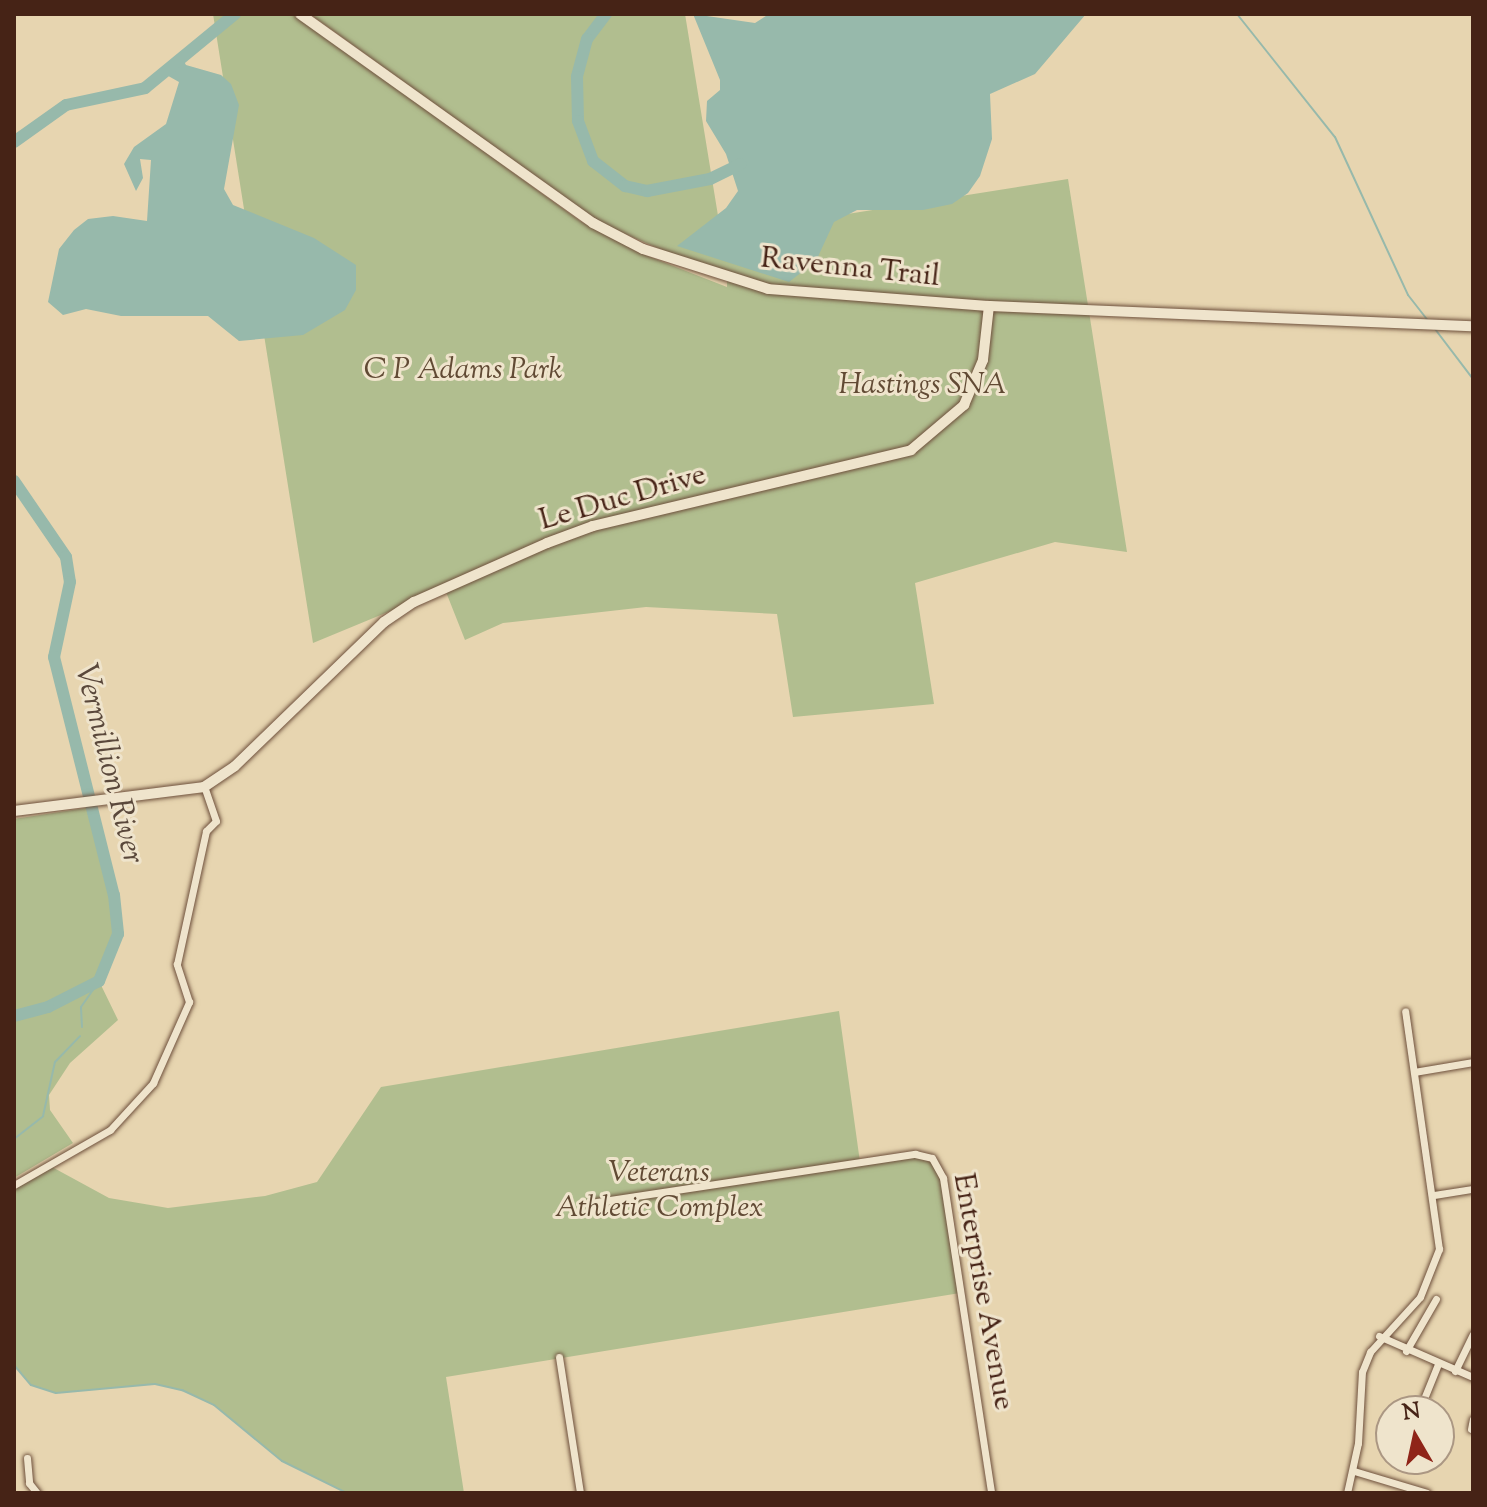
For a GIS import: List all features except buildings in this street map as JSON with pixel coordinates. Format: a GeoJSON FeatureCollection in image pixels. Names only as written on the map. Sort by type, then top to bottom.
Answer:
{"type":"FeatureCollection","features":[{"type":"Feature","properties":{"kind":"street","name":"Ravenna Trail"},"geometry":{"type":"LineString","coordinates":[[300,14],[532,181],[643,249],[768,289],[989,306],[1473,326]]}},
{"type":"Feature","properties":{"kind":"street","name":"Le Duc Drive"},"geometry":{"type":"LineString","coordinates":[[204,787],[235,766],[384,622],[414,602],[593,526],[911,450],[964,405],[983,360],[989,306]]}},
{"type":"Feature","properties":{"kind":"street"},"geometry":{"type":"LineString","coordinates":[[14,811],[204,787],[216,821],[206,831],[177,964],[189,1002],[153,1083],[110,1130],[14,1185]]}},
{"type":"Feature","properties":{"kind":"street"},"geometry":{"type":"LineString","coordinates":[[1347,1493],[1354,1471],[1362,1372],[1379,1336],[1420,1297],[1436,1266],[1434,1195],[1405,1011]]}},
{"type":"Feature","properties":{"kind":"street"},"geometry":{"type":"LineString","coordinates":[[1414,1072],[1473,1062]]}},
{"type":"Feature","properties":{"kind":"street","name":"Enterprise Avenue"},"geometry":{"type":"LineString","coordinates":[[590,1203],[915,1154],[932,1158],[943,1178],[991,1493]]}},
{"type":"Feature","properties":{"kind":"street"},"geometry":{"type":"LineString","coordinates":[[1434,1195],[1473,1189]]}},
{"type":"Feature","properties":{"kind":"street"},"geometry":{"type":"LineString","coordinates":[[1406,1351],[1436,1299]]}},
{"type":"Feature","properties":{"kind":"street"},"geometry":{"type":"LineString","coordinates":[[1455,1371],[1473,1334]]}},
{"type":"Feature","properties":{"kind":"street"},"geometry":{"type":"LineString","coordinates":[[1379,1336],[1406,1351],[1473,1377]]}},
{"type":"Feature","properties":{"kind":"street"},"geometry":{"type":"LineString","coordinates":[[559,1357],[580,1493]]}},
{"type":"Feature","properties":{"kind":"street"},"geometry":{"type":"LineString","coordinates":[[1425,1395],[1438,1364]]}},
{"type":"Feature","properties":{"kind":"street"},"geometry":{"type":"LineString","coordinates":[[1471,1429],[1473,1419]]}},
{"type":"Feature","properties":{"kind":"street"},"geometry":{"type":"LineString","coordinates":[[27,1458],[27,1475],[37,1493]]}},
{"type":"Feature","properties":{"kind":"street"},"geometry":{"type":"LineString","coordinates":[[1354,1471],[1427,1493]]}},
{"type":"Feature","properties":{"kind":"green space"},"geometry":{"type":"Polygon","coordinates":[[[213,14],[294,14],[580,221],[640,253],[727,287],[727,278],[600,223],[310,14],[685,14],[721,234],[1068,179],[1127,552],[1055,542],[915,583],[934,704],[793,717],[777,614],[646,607],[503,623],[465,640],[446,592],[622,515],[313,643],[213,14]]]}},
{"type":"Feature","properties":{"kind":"green space"},"geometry":{"type":"Polygon","coordinates":[[[92,807],[118,934],[99,981],[118,1020],[70,1063],[49,1095],[50,1110],[73,1143],[14,1178],[14,819],[92,807]]]}},
{"type":"Feature","properties":{"kind":"green space","name":"Veterans Athletic Complex"},"geometry":{"type":"Polygon","coordinates":[[[839,1011],[860,1162],[924,1154],[939,1166],[960,1293],[446,1377],[464,1493],[347,1493],[282,1461],[214,1405],[182,1390],[155,1384],[56,1393],[31,1385],[14,1365],[14,1190],[52,1167],[109,1198],[168,1208],[265,1196],[317,1182],[381,1087],[839,1011]]]}},
{"type":"Feature","properties":{"kind":"shaded area"},"geometry":{"type":"Polygon","coordinates":[[[693,14],[755,23],[769,14],[1086,14],[1035,74],[990,94],[992,139],[980,176],[968,193],[952,204],[923,210],[857,210],[834,222],[816,261],[789,282],[677,246],[726,208],[738,191],[726,154],[706,121],[707,101],[720,90],[720,80],[693,14]]]}},
{"type":"Feature","properties":{"kind":"shaded area"},"geometry":{"type":"Polygon","coordinates":[[[182,58],[186,65],[221,75],[231,84],[239,105],[224,189],[233,205],[314,238],[356,265],[356,290],[345,310],[303,335],[239,341],[208,316],[121,316],[86,309],[63,315],[48,302],[59,249],[74,230],[88,219],[113,216],[147,221],[151,160],[140,159],[143,178],[136,191],[124,164],[134,147],[166,124],[179,82],[163,73],[182,58]]]}},
{"type":"Feature","properties":{"kind":"waterway","name":"Vermillion River"},"geometry":{"type":"LineString","coordinates":[[14,142],[66,105],[145,88],[235,14]]}},
{"type":"Feature","properties":{"kind":"waterway","name":"Vermillion River"},"geometry":{"type":"LineString","coordinates":[[606,14],[587,39],[577,77],[578,121],[593,161],[625,186],[647,191],[710,179],[741,164]]}},
{"type":"Feature","properties":{"kind":"waterway"},"geometry":{"type":"LineString","coordinates":[[1237,14],[1335,137],[1408,295],[1428,321]]}},
{"type":"Feature","properties":{"kind":"waterway"},"geometry":{"type":"LineString","coordinates":[[1435,329],[1473,379]]}},
{"type":"Feature","properties":{"kind":"waterway","name":"Vermillion River"},"geometry":{"type":"LineString","coordinates":[[14,481],[66,557],[70,582],[54,657],[114,895],[118,934],[99,981],[48,1007],[14,1016]]}},
{"type":"Feature","properties":{"kind":"waterway"},"geometry":{"type":"LineString","coordinates":[[82,1027],[81,1007],[99,981]]}},
{"type":"Feature","properties":{"kind":"waterway"},"geometry":{"type":"LineString","coordinates":[[14,1139],[43,1116],[55,1062],[80,1036]]}},
{"type":"Feature","properties":{"kind":"waterway"},"geometry":{"type":"LineString","coordinates":[[14,1365],[31,1385],[56,1393],[155,1384],[182,1390],[214,1405],[282,1461],[347,1493]]}},
{"type":"Feature","properties":{"kind":"park label","name":"C P Adams Park"},"geometry":{"type":"Point","coordinates":[463,371]}},
{"type":"Feature","properties":{"kind":"park label","name":"Hastings SNA"},"geometry":{"type":"Point","coordinates":[922,386]}}]}
